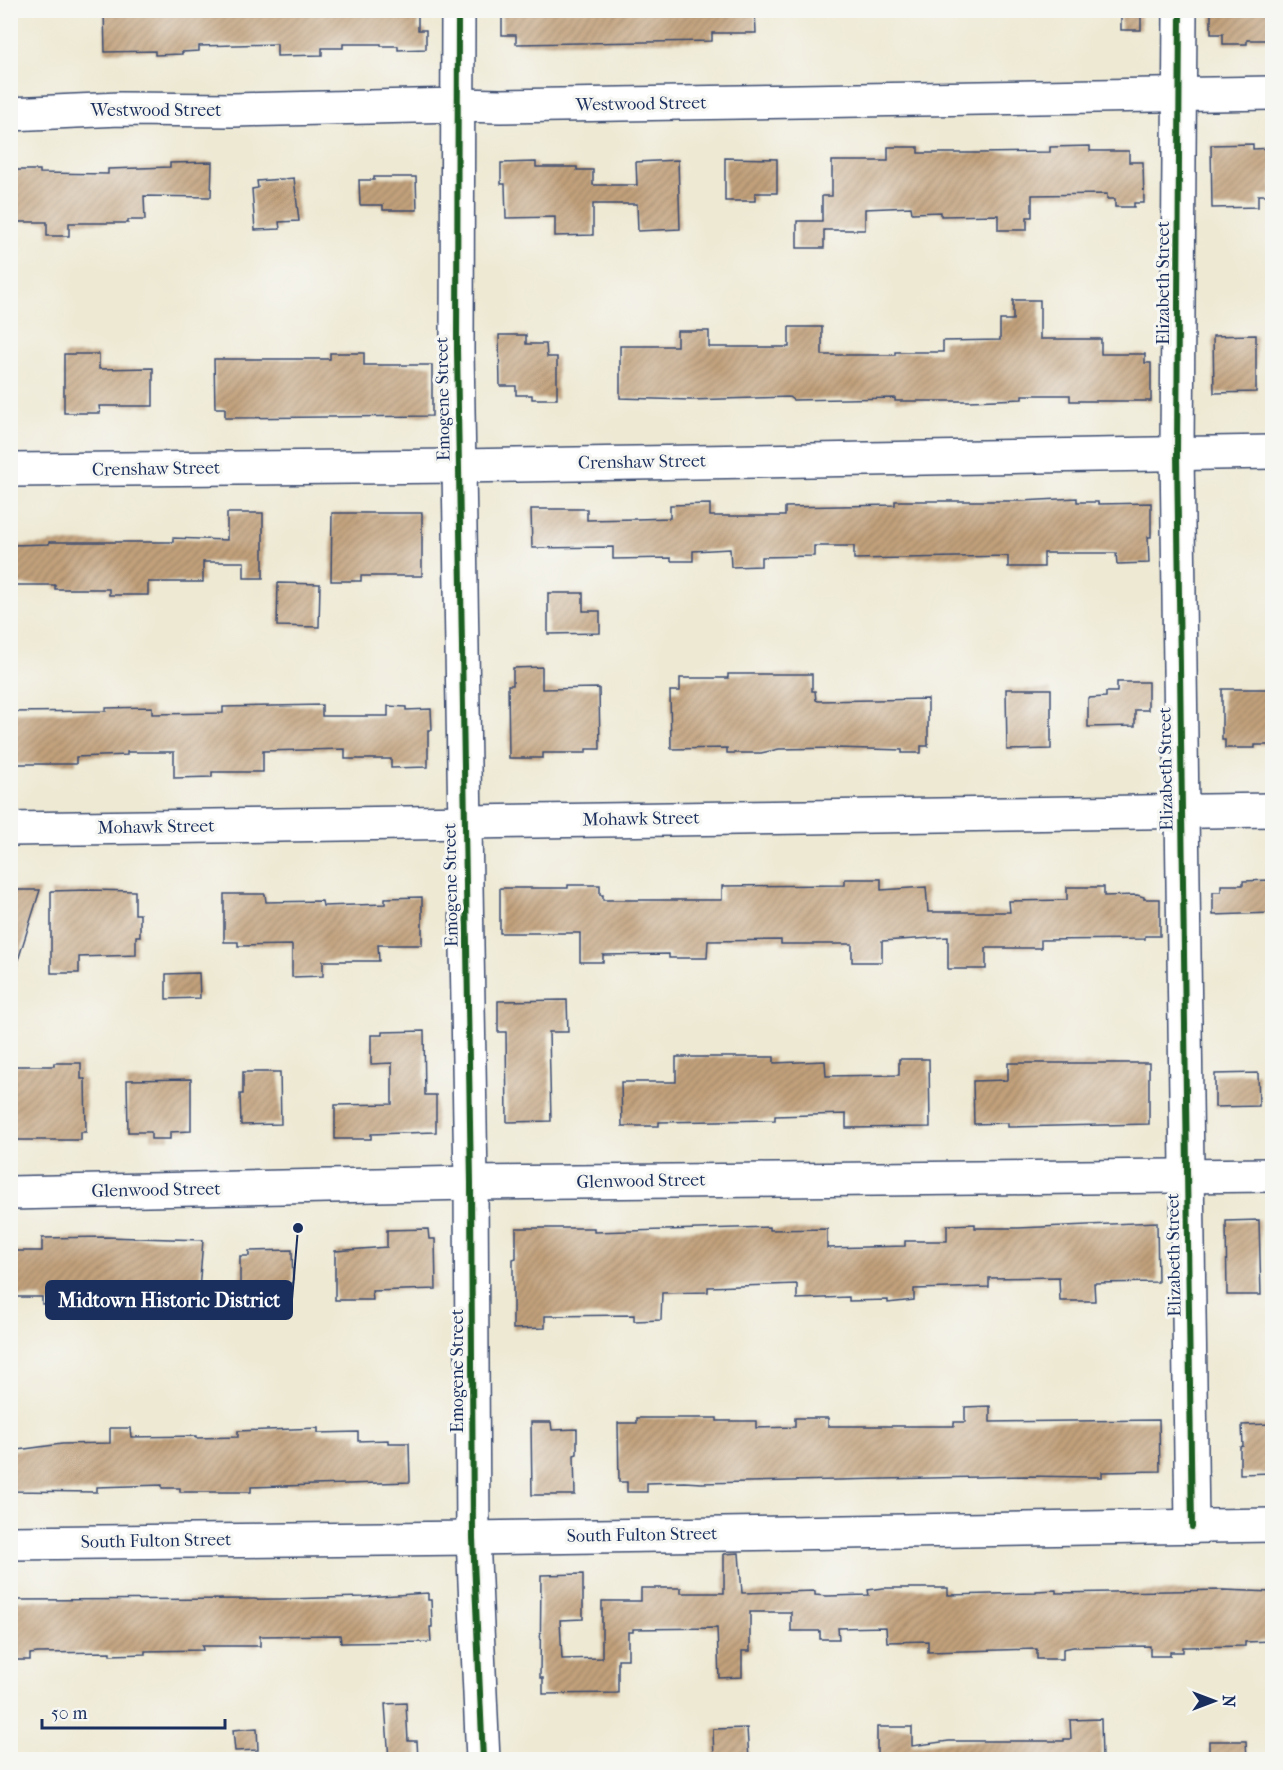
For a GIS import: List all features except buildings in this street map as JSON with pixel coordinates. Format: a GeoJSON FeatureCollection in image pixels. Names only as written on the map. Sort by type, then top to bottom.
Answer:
{"type":"FeatureCollection","features":[{"type":"Feature","properties":{"kind":"street","name":"Emogene Street"},"geometry":{"type":"LineString","coordinates":[[458,10],[457,350],[471,1183],[472,1538],[483,1760]]}},
{"type":"Feature","properties":{"kind":"street","name":"Elizabeth Street"},"geometry":{"type":"LineString","coordinates":[[1180,10],[1177,453],[1192,1527]]}},
{"type":"Feature","properties":{"kind":"street","name":"Westwood Street"},"geometry":{"type":"LineString","coordinates":[[10,114],[120,109],[233,110],[1272,93]]}},
{"type":"Feature","properties":{"kind":"street","name":"Crenshaw Street"},"geometry":{"type":"LineString","coordinates":[[10,470],[459,466],[1272,452]]}},
{"type":"Feature","properties":{"kind":"street","name":"Mohawk Street"},"geometry":{"type":"LineString","coordinates":[[10,830],[1272,810]]}},
{"type":"Feature","properties":{"kind":"street","name":"Glenwood Street"},"geometry":{"type":"LineString","coordinates":[[10,1193],[471,1183],[1272,1175]]}},
{"type":"Feature","properties":{"kind":"street","name":"South Fulton Street"},"geometry":{"type":"LineString","coordinates":[[10,1543],[1272,1525]]}},
{"type":"Feature","properties":{"kind":"cycle path"},"geometry":{"type":"LineString","coordinates":[[458,10],[457,350],[471,1183],[473,1538],[483,1760]]}},
{"type":"Feature","properties":{"kind":"cycle path"},"geometry":{"type":"LineString","coordinates":[[1180,10],[1177,453],[1192,1527]]}},
{"type":"Feature","properties":{"kind":"place","name":"Midtown Historic District"},"geometry":{"type":"Point","coordinates":[298,1228]}}]}
